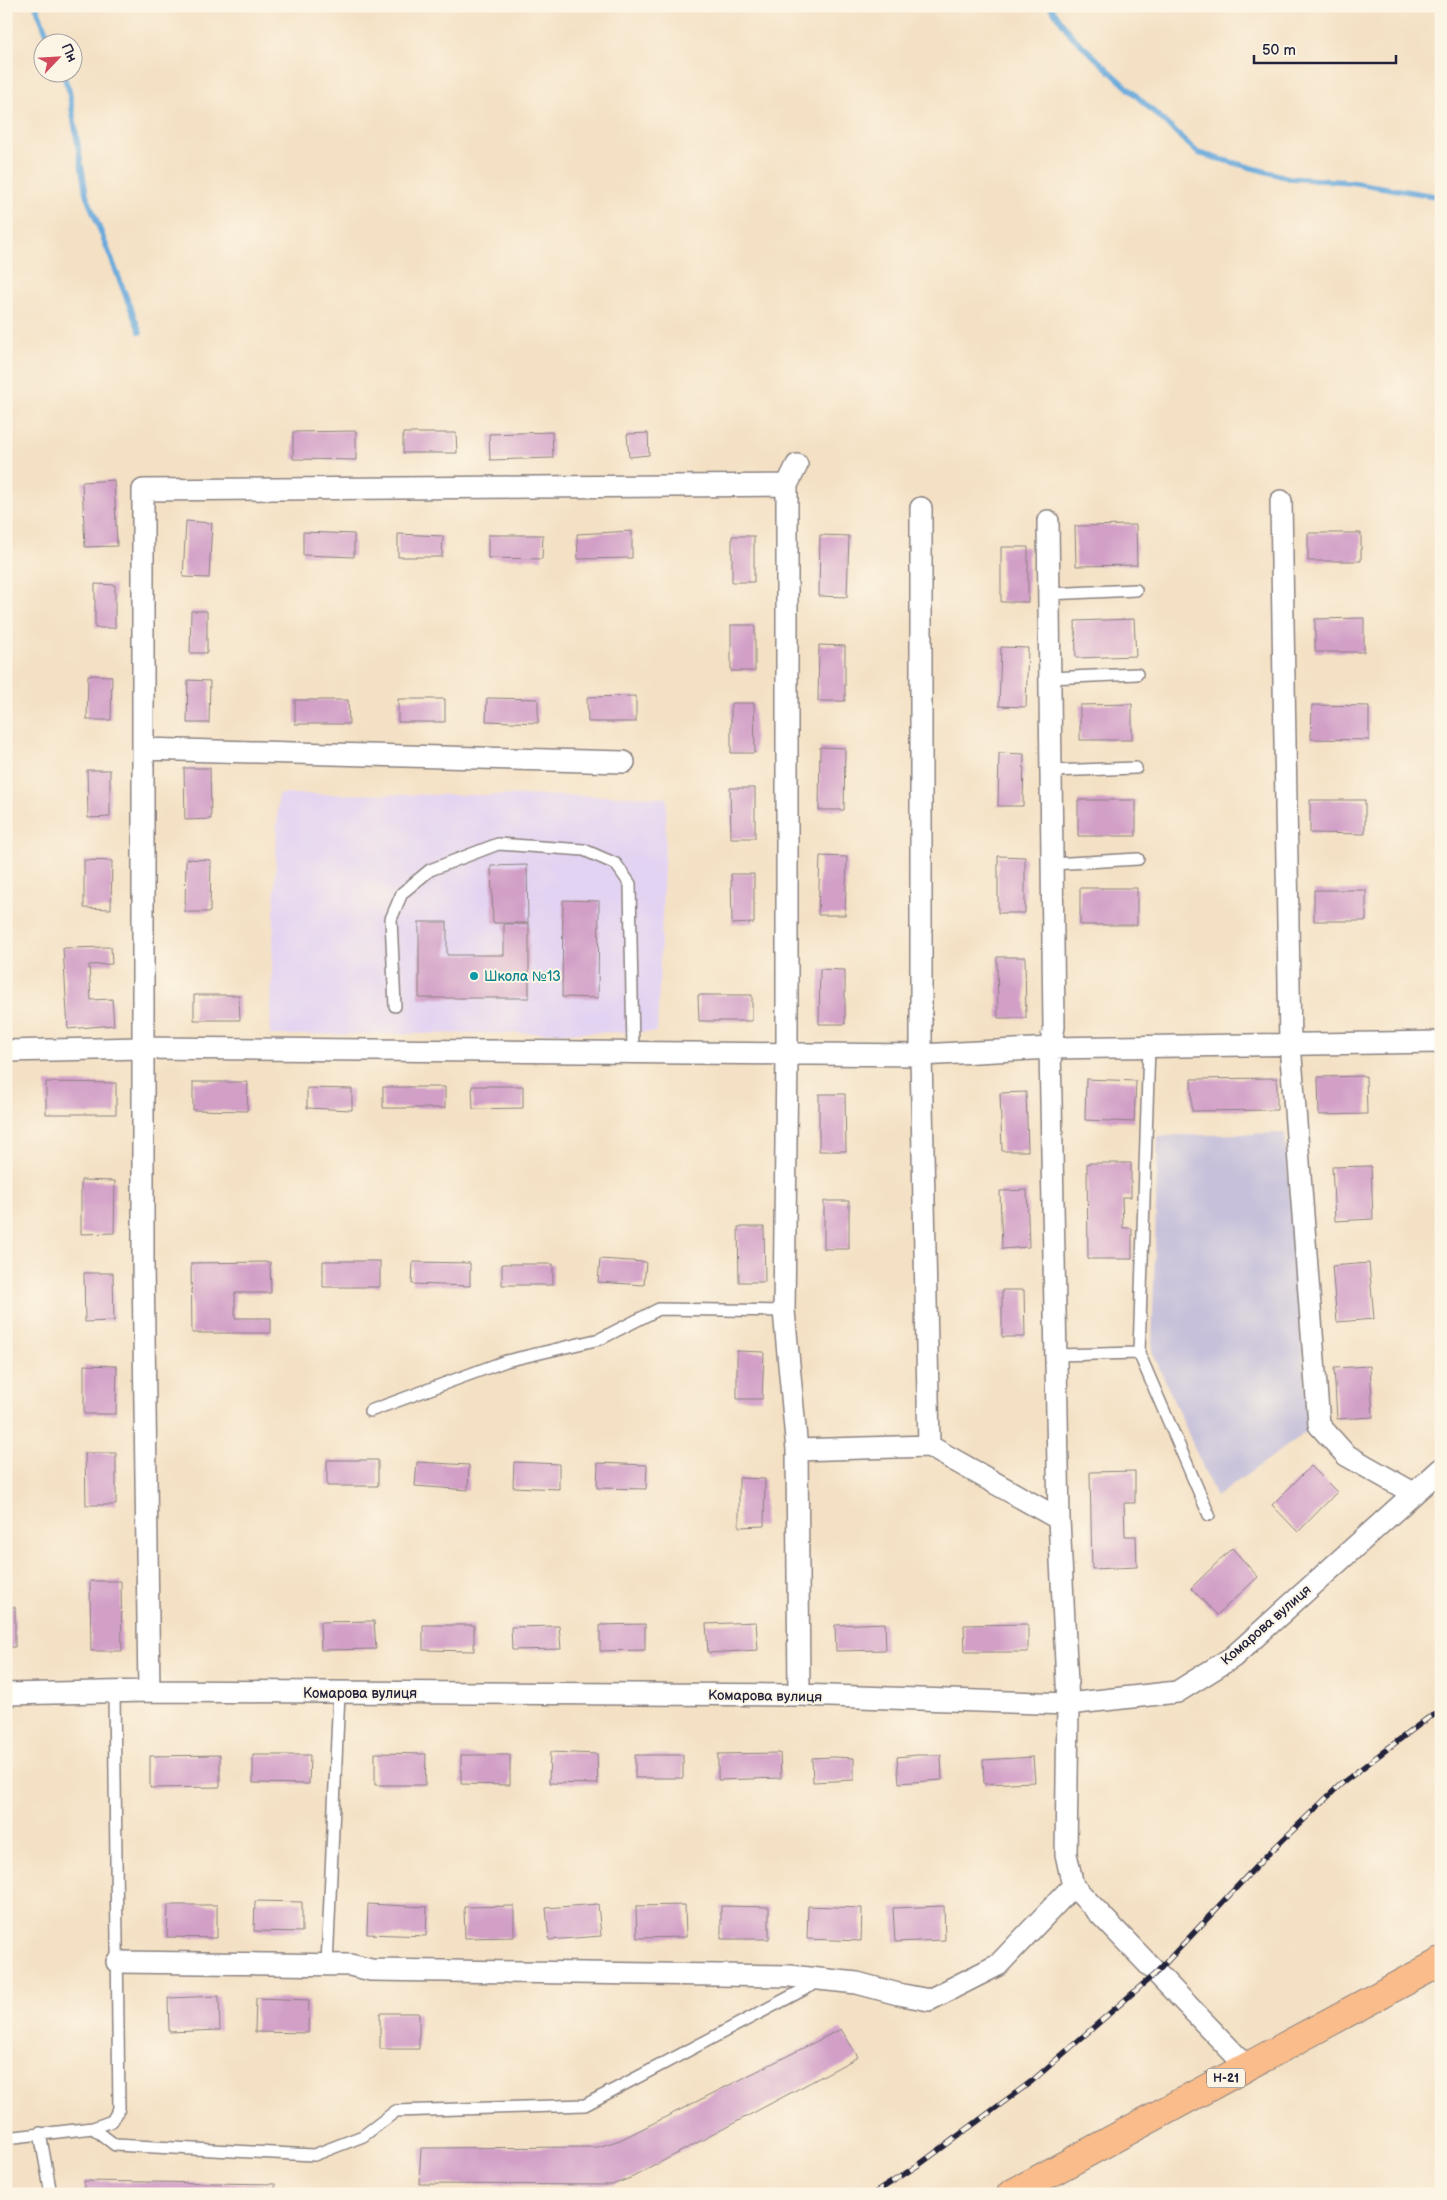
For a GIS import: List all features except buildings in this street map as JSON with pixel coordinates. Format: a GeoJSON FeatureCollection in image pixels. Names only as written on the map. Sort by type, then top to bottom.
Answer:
{"type":"FeatureCollection","features":[{"type":"Feature","properties":{"kind":"main road","name":"Н-21"},"geometry":{"type":"LineString","coordinates":[[1011,2194],[1441,1962]]}},
{"type":"Feature","properties":{"kind":"street"},"geometry":{"type":"LineString","coordinates":[[797,465],[788,486],[787,1054],[784,1311],[797,1450],[799,1695]]}},
{"type":"Feature","properties":{"kind":"street"},"geometry":{"type":"LineString","coordinates":[[149,1691],[142,1048],[143,490],[788,486]]}},
{"type":"Feature","properties":{"kind":"street"},"geometry":{"type":"LineString","coordinates":[[1281,501],[1290,1044],[1319,1426],[1346,1455],[1413,1493]]}},
{"type":"Feature","properties":{"kind":"street"},"geometry":{"type":"LineString","coordinates":[[920,508],[921,1055],[929,1446]]}},
{"type":"Feature","properties":{"kind":"street"},"geometry":{"type":"LineString","coordinates":[[1048,521],[1054,1027],[1050,1048],[1059,1519],[1068,1704],[1066,1854],[1074,1886],[1247,2067]]}},
{"type":"Feature","properties":{"kind":"street"},"geometry":{"type":"LineString","coordinates":[[143,749],[624,762]]}},
{"type":"Feature","properties":{"kind":"street"},"geometry":{"type":"LineString","coordinates":[[6,1050],[142,1048],[921,1055],[1050,1048],[1441,1042]]}},
{"type":"Feature","properties":{"kind":"street"},"geometry":{"type":"LineString","coordinates":[[797,1450],[929,1446],[1059,1519]]}},
{"type":"Feature","properties":{"kind":"street","name":"Комарова вулиця"},"geometry":{"type":"LineString","coordinates":[[6,1694],[149,1691],[799,1695],[1068,1704],[1176,1692],[1233,1657],[1441,1468]]}},
{"type":"Feature","properties":{"kind":"street"},"geometry":{"type":"LineString","coordinates":[[117,1962],[350,1965],[371,1970],[790,1976],[857,1983],[929,2000],[998,1965],[1074,1886]]}},
{"type":"Feature","properties":{"kind":"lane"},"geometry":{"type":"LineString","coordinates":[[1048,594],[1136,590]]}},
{"type":"Feature","properties":{"kind":"lane"},"geometry":{"type":"LineString","coordinates":[[1050,678],[1137,674]]}},
{"type":"Feature","properties":{"kind":"lane"},"geometry":{"type":"LineString","coordinates":[[1051,771],[1136,768]]}},
{"type":"Feature","properties":{"kind":"lane"},"geometry":{"type":"LineString","coordinates":[[395,1006],[391,919],[402,893],[430,870],[498,844],[584,850],[616,864],[630,884],[633,1051]]}},
{"type":"Feature","properties":{"kind":"lane"},"geometry":{"type":"LineString","coordinates":[[1052,864],[1138,859]]}},
{"type":"Feature","properties":{"kind":"lane"},"geometry":{"type":"LineString","coordinates":[[1150,1046],[1139,1353],[1208,1515]]}},
{"type":"Feature","properties":{"kind":"lane"},"geometry":{"type":"LineString","coordinates":[[370,1411],[506,1361],[600,1339],[659,1309],[784,1311]]}},
{"type":"Feature","properties":{"kind":"lane"},"geometry":{"type":"LineString","coordinates":[[1056,1355],[1139,1353]]}},
{"type":"Feature","properties":{"kind":"lane"},"geometry":{"type":"LineString","coordinates":[[6,2138],[93,2128],[112,2121],[120,2109],[114,1692]]}},
{"type":"Feature","properties":{"kind":"lane"},"geometry":{"type":"LineString","coordinates":[[327,1965],[339,1693]]}},
{"type":"Feature","properties":{"kind":"lane"},"geometry":{"type":"LineString","coordinates":[[93,2128],[114,2145],[314,2155],[363,2136],[396,2111],[585,2105],[824,1979]]}},
{"type":"Feature","properties":{"kind":"lane"},"geometry":{"type":"LineString","coordinates":[[40,2133],[51,2194]]}},
{"type":"Feature","properties":{"kind":"shaded area"},"geometry":{"type":"Polygon","coordinates":[[[278,794],[638,796],[667,798],[657,1032],[270,1035],[278,794]]]}},
{"type":"Feature","properties":{"kind":"shaded area"},"geometry":{"type":"Polygon","coordinates":[[[1285,1133],[1309,1430],[1216,1497],[1152,1351],[1158,1136],[1285,1133]]]}},
{"type":"Feature","properties":{"kind":"waterway"},"geometry":{"type":"LineString","coordinates":[[36,6],[46,32]]}},
{"type":"Feature","properties":{"kind":"waterway"},"geometry":{"type":"LineString","coordinates":[[1050,6],[1072,36],[1198,153],[1289,178],[1350,182],[1441,197]]}},
{"type":"Feature","properties":{"kind":"waterway"},"geometry":{"type":"LineString","coordinates":[[66,82],[69,90],[86,194],[140,332]]}},
{"type":"Feature","properties":{"kind":"railway"},"geometry":{"type":"LineString","coordinates":[[873,2194],[920,2164],[1032,2081],[1157,1972],[1265,1857],[1341,1784],[1428,1718],[1441,1712]]}},
{"type":"Feature","properties":{"kind":"place","name":"Школа №13"},"geometry":{"type":"Point","coordinates":[474,976]}}]}
